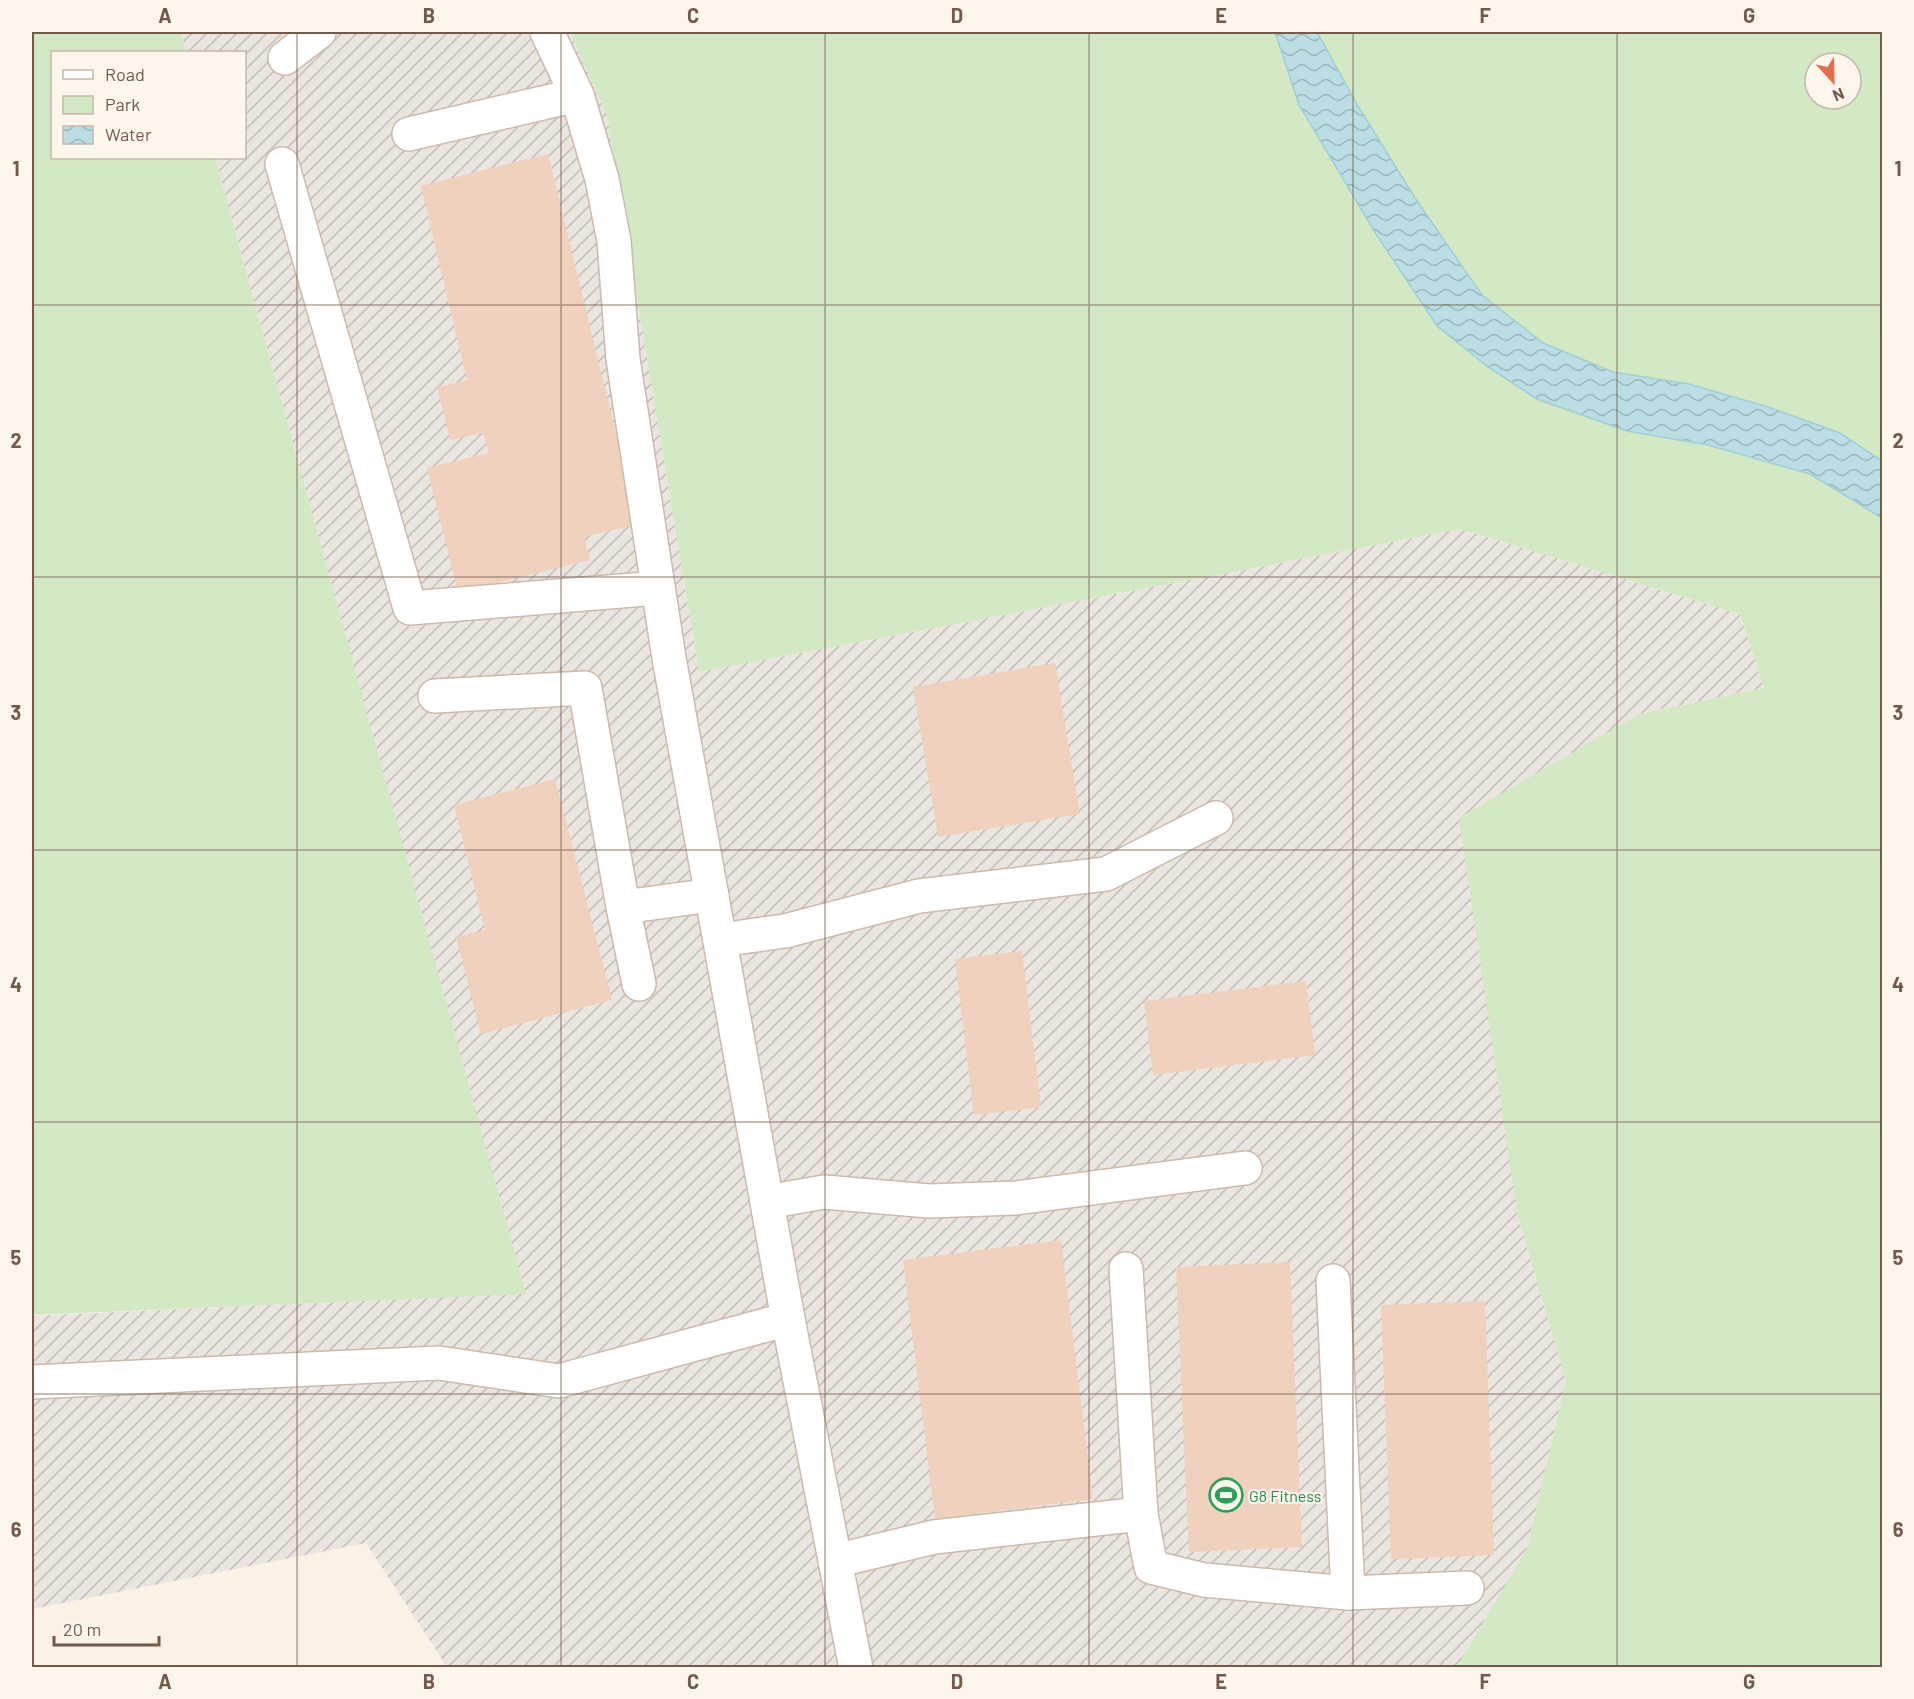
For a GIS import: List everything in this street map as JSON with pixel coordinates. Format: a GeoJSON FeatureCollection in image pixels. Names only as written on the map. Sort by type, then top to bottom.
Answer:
{"type":"FeatureCollection","features":[{"type":"Feature","properties":{"kind":"lane"},"geometry":{"type":"LineString","coordinates":[[285,58],[319,32]]}},
{"type":"Feature","properties":{"kind":"lane"},"geometry":{"type":"LineString","coordinates":[[547,32],[577,95],[602,179],[614,241],[623,359],[658,588],[788,1318],[856,1668]]}},
{"type":"Feature","properties":{"kind":"lane"},"geometry":{"type":"LineString","coordinates":[[409,134],[577,95]]}},
{"type":"Feature","properties":{"kind":"lane"},"geometry":{"type":"LineString","coordinates":[[282,164],[410,608],[658,588]]}},
{"type":"Feature","properties":{"kind":"lane"},"geometry":{"type":"LineString","coordinates":[[435,696],[585,688],[623,907],[639,984]]}},
{"type":"Feature","properties":{"kind":"lane"},"geometry":{"type":"LineString","coordinates":[[720,940],[785,931],[919,896],[1106,874],[1216,818]]}},
{"type":"Feature","properties":{"kind":"lane"},"geometry":{"type":"LineString","coordinates":[[623,907],[712,895]]}},
{"type":"Feature","properties":{"kind":"lane"},"geometry":{"type":"LineString","coordinates":[[767,1202],[824,1192],[929,1202],[1016,1198],[1245,1168]]}},
{"type":"Feature","properties":{"kind":"lane"},"geometry":{"type":"LineString","coordinates":[[1126,1269],[1141,1514],[1151,1567],[1204,1580],[1348,1593],[1467,1588]]}},
{"type":"Feature","properties":{"kind":"lane"},"geometry":{"type":"LineString","coordinates":[[1333,1281],[1348,1593]]}},
{"type":"Feature","properties":{"kind":"lane"},"geometry":{"type":"LineString","coordinates":[[32,1382],[439,1363],[559,1381],[788,1318]]}},
{"type":"Feature","properties":{"kind":"lane"},"geometry":{"type":"LineString","coordinates":[[835,1561],[934,1537],[1141,1514]]}},
{"type":"Feature","properties":{"kind":"shaded area"},"geometry":{"type":"Polygon","coordinates":[[[181,32],[570,32],[607,115],[699,672],[1461,529],[1740,614],[1764,688],[1639,714],[1517,1213],[1566,1381],[1527,1548],[1457,1667],[447,1667],[366,1543],[32,1609],[32,1316],[525,1293],[215,159],[246,159],[246,51],[186,51],[181,32]]]}},
{"type":"Feature","properties":{"kind":"green space"},"geometry":{"type":"Polygon","coordinates":[[[32,32],[181,32],[186,51],[51,51],[51,159],[215,159],[526,1294],[32,1315],[32,32]]]}},
{"type":"Feature","properties":{"kind":"green space"},"geometry":{"type":"Polygon","coordinates":[[[570,32],[1275,32],[1299,105],[1376,234],[1437,326],[1488,367],[1537,399],[1627,431],[1708,445],[1810,474],[1882,518],[1882,1667],[1457,1667],[1527,1548],[1566,1381],[1517,1213],[1459,818],[1639,714],[1764,688],[1740,614],[1461,529],[699,672],[607,115],[570,32]]]}},
{"type":"Feature","properties":{"kind":"green space"},"geometry":{"type":"Polygon","coordinates":[[[1317,32],[1882,32],[1882,461],[1840,433],[1768,407],[1689,384],[1613,372],[1543,343],[1482,295],[1415,198],[1358,106],[1317,32]]]}},
{"type":"Feature","properties":{"kind":"water"},"geometry":{"type":"Polygon","coordinates":[[[1275,32],[1317,32],[1358,106],[1415,198],[1482,295],[1543,343],[1613,372],[1689,384],[1768,407],[1840,433],[1882,461],[1882,518],[1810,474],[1708,445],[1627,431],[1537,399],[1488,367],[1437,326],[1376,234],[1299,105],[1275,32]]]}},
{"type":"Feature","properties":{"kind":"building"},"geometry":{"type":"Polygon","coordinates":[[[548,154],[638,524],[584,537],[590,560],[458,592],[427,468],[489,453],[483,433],[450,440],[437,387],[467,380],[421,186],[548,154]]]}},
{"type":"Feature","properties":{"kind":"building"},"geometry":{"type":"Polygon","coordinates":[[[1055,663],[1080,814],[938,837],[913,687],[1055,663]]]}},
{"type":"Feature","properties":{"kind":"building"},"geometry":{"type":"Polygon","coordinates":[[[555,779],[612,1000],[481,1034],[456,937],[485,930],[454,805],[555,779]]]}},
{"type":"Feature","properties":{"kind":"building"},"geometry":{"type":"Polygon","coordinates":[[[1022,951],[1041,1107],[974,1115],[955,959],[1022,951]]]}},
{"type":"Feature","properties":{"kind":"building"},"geometry":{"type":"Polygon","coordinates":[[[1306,981],[1315,1055],[1153,1075],[1144,1001],[1306,981]]]}},
{"type":"Feature","properties":{"kind":"building"},"geometry":{"type":"Polygon","coordinates":[[[1061,1240],[1093,1499],[935,1519],[903,1260],[1061,1240]]]}},
{"type":"Feature","properties":{"kind":"building"},"geometry":{"type":"Polygon","coordinates":[[[1290,1262],[1302,1547],[1189,1552],[1176,1267],[1290,1262]]]}},
{"type":"Feature","properties":{"kind":"building"},"geometry":{"type":"Polygon","coordinates":[[[1485,1301],[1494,1555],[1391,1559],[1381,1305],[1485,1301]]]}},
{"type":"Feature","properties":{"kind":"place","name":"G8 Fitness"},"geometry":{"type":"Point","coordinates":[1226,1495]}}]}
